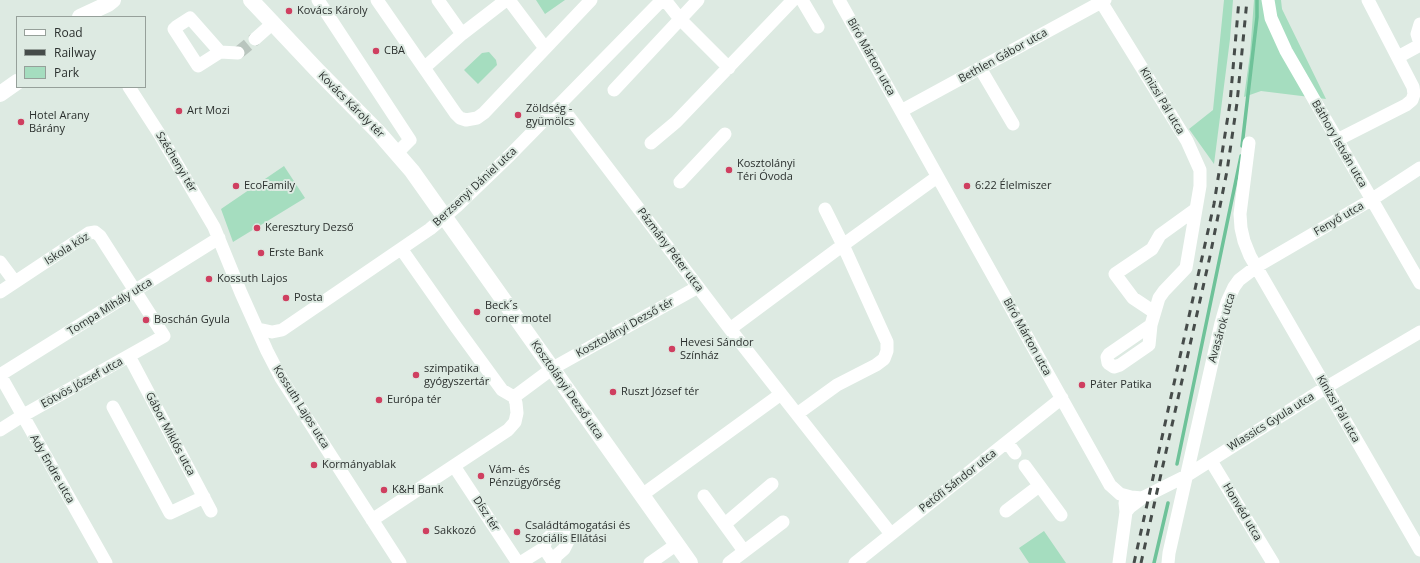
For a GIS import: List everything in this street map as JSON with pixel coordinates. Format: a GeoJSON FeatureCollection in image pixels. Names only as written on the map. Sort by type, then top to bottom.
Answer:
{"type":"FeatureCollection","features":[{"type":"Feature","properties":{"kind":"main road","name":"Kovács Károly tér"},"geometry":{"type":"LineString","coordinates":[[251,0],[397,153],[445,216]]}},
{"type":"Feature","properties":{"kind":"main road"},"geometry":{"type":"LineString","coordinates":[[83,16],[107,7]]}},
{"type":"Feature","properties":{"kind":"main road"},"geometry":{"type":"LineString","coordinates":[[0,94],[16,83]]}},
{"type":"Feature","properties":{"kind":"main road","name":"Kosztolányi Dezső utca"},"geometry":{"type":"LineString","coordinates":[[445,216],[690,563]]}},
{"type":"Feature","properties":{"kind":"street"},"geometry":{"type":"LineString","coordinates":[[318,0],[410,140],[397,153]]}},
{"type":"Feature","properties":{"kind":"street"},"geometry":{"type":"LineString","coordinates":[[377,0],[460,118],[466,120],[471,120],[484,114],[544,48],[591,0]]}},
{"type":"Feature","properties":{"kind":"street"},"geometry":{"type":"LineString","coordinates":[[438,0],[462,34]]}},
{"type":"Feature","properties":{"kind":"street"},"geometry":{"type":"LineString","coordinates":[[424,68],[462,34],[506,0]]}},
{"type":"Feature","properties":{"kind":"street"},"geometry":{"type":"LineString","coordinates":[[509,0],[544,48]]}},
{"type":"Feature","properties":{"kind":"street"},"geometry":{"type":"LineString","coordinates":[[663,0],[728,68]]}},
{"type":"Feature","properties":{"kind":"street","name":"Berzsenyi Dániel utca"},"geometry":{"type":"LineString","coordinates":[[258,329],[272,332],[282,330],[402,250],[430,229],[457,206],[560,105],[663,0]]}},
{"type":"Feature","properties":{"kind":"street"},"geometry":{"type":"LineString","coordinates":[[614,90],[698,0]]}},
{"type":"Feature","properties":{"kind":"street"},"geometry":{"type":"LineString","coordinates":[[651,143],[676,122],[793,0]]}},
{"type":"Feature","properties":{"kind":"street"},"geometry":{"type":"LineString","coordinates":[[802,0],[818,27]]}},
{"type":"Feature","properties":{"kind":"street","name":"Bíró Márton utca"},"geometry":{"type":"LineString","coordinates":[[839,0],[1110,485],[1120,494]]}},
{"type":"Feature","properties":{"kind":"street","name":"Báthory István utca"},"geometry":{"type":"LineString","coordinates":[[1268,0],[1271,18],[1283,45],[1420,283]]}},
{"type":"Feature","properties":{"kind":"street"},"geometry":{"type":"LineString","coordinates":[[1337,140],[1406,105],[1412,100],[1414,94],[1413,86],[1368,0]]}},
{"type":"Feature","properties":{"kind":"street","name":"Bethlen Gábor utca"},"geometry":{"type":"LineString","coordinates":[[901,111],[1103,1]]}},
{"type":"Feature","properties":{"kind":"street","name":"Kinizsi Pál utca"},"geometry":{"type":"LineString","coordinates":[[1103,1],[1187,141],[1197,162],[1201,177],[1196,209],[1186,268],[1159,298],[1152,318],[1133,298],[1115,274],[1152,249],[1160,235],[1196,209]]}},
{"type":"Feature","properties":{"kind":"street"},"geometry":{"type":"LineString","coordinates":[[220,52],[190,18],[175,28],[198,66],[220,52],[238,53]]}},
{"type":"Feature","properties":{"kind":"street"},"geometry":{"type":"LineString","coordinates":[[255,39],[274,23]]}},
{"type":"Feature","properties":{"kind":"street"},"geometry":{"type":"LineString","coordinates":[[1398,57],[1420,45],[1417,34],[1420,24]]}},
{"type":"Feature","properties":{"kind":"street"},"geometry":{"type":"LineString","coordinates":[[980,68],[1013,124]]}},
{"type":"Feature","properties":{"kind":"street","name":"Széchenyi tér"},"geometry":{"type":"LineString","coordinates":[[130,88],[182,170],[214,227],[241,293],[258,329]]}},
{"type":"Feature","properties":{"kind":"street","name":"Pázmány Péter utca"},"geometry":{"type":"LineString","coordinates":[[560,105],[730,329],[891,534]]}},
{"type":"Feature","properties":{"kind":"street"},"geometry":{"type":"LineString","coordinates":[[680,182],[725,134]]}},
{"type":"Feature","properties":{"kind":"street"},"geometry":{"type":"LineString","coordinates":[[1249,143],[1240,214],[1244,241],[1256,267]]}},
{"type":"Feature","properties":{"kind":"street","name":"Fenyő utca"},"geometry":{"type":"LineString","coordinates":[[1256,267],[1371,200],[1420,168]]}},
{"type":"Feature","properties":{"kind":"street"},"geometry":{"type":"LineString","coordinates":[[730,329],[937,177]]}},
{"type":"Feature","properties":{"kind":"street"},"geometry":{"type":"LineString","coordinates":[[797,414],[837,385],[876,365],[884,359],[887,351],[886,342],[843,245],[825,209]]}},
{"type":"Feature","properties":{"kind":"street","name":"Iskola köz"},"geometry":{"type":"LineString","coordinates":[[0,292],[89,233],[95,232],[100,236],[135,291]]}},
{"type":"Feature","properties":{"kind":"street","name":"Tompa Mihály utca"},"geometry":{"type":"LineString","coordinates":[[0,375],[219,238]]}},
{"type":"Feature","properties":{"kind":"street"},"geometry":{"type":"LineString","coordinates":[[372,520],[508,430],[515,422],[517,413],[514,397],[502,390],[402,250]]}},
{"type":"Feature","properties":{"kind":"street"},"geometry":{"type":"LineString","coordinates":[[0,262],[14,282]]}},
{"type":"Feature","properties":{"kind":"street","name":"Kinizsi Pál utca"},"geometry":{"type":"LineString","coordinates":[[1256,267],[1420,550]]}},
{"type":"Feature","properties":{"kind":"street","name":"Avasárok utca"},"geometry":{"type":"LineString","coordinates":[[1186,476],[1227,302],[1239,280],[1256,267]]}},
{"type":"Feature","properties":{"kind":"street","name":"Kosztolányi Dezső tér"},"geometry":{"type":"LineString","coordinates":[[514,397],[552,368],[698,287]]}},
{"type":"Feature","properties":{"kind":"street","name":"Eötvös József utca"},"geometry":{"type":"LineString","coordinates":[[0,430],[22,416],[164,336],[135,291]]}},
{"type":"Feature","properties":{"kind":"street","name":"Kossuth Lajos utca"},"geometry":{"type":"LineString","coordinates":[[258,329],[281,378],[400,563]]}},
{"type":"Feature","properties":{"kind":"street","name":"Wlassics Gyula utca"},"geometry":{"type":"LineString","coordinates":[[1125,516],[1130,507],[1142,498],[1186,476],[1326,388],[1420,332]]}},
{"type":"Feature","properties":{"kind":"street","name":"Gábor Miklós utca"},"geometry":{"type":"LineString","coordinates":[[129,356],[211,511]]}},
{"type":"Feature","properties":{"kind":"street","name":"Ady Endre utca"},"geometry":{"type":"LineString","coordinates":[[0,375],[106,563]]}},
{"type":"Feature","properties":{"kind":"street"},"geometry":{"type":"LineString","coordinates":[[642,495],[781,394]]}},
{"type":"Feature","properties":{"kind":"street","name":"Petőfi Sándor utca"},"geometry":{"type":"LineString","coordinates":[[855,563],[1062,398]]}},
{"type":"Feature","properties":{"kind":"street"},"geometry":{"type":"LineString","coordinates":[[113,407],[170,513],[204,497]]}},
{"type":"Feature","properties":{"kind":"street"},"geometry":{"type":"LineString","coordinates":[[1007,442],[1015,453]]}},
{"type":"Feature","properties":{"kind":"street","name":"Honvéd utca"},"geometry":{"type":"LineString","coordinates":[[1211,461],[1273,563]]}},
{"type":"Feature","properties":{"kind":"street","name":"Dísz tér"},"geometry":{"type":"LineString","coordinates":[[454,466],[519,563],[544,548]]}},
{"type":"Feature","properties":{"kind":"street"},"geometry":{"type":"LineString","coordinates":[[1025,466],[1061,515]]}},
{"type":"Feature","properties":{"kind":"street"},"geometry":{"type":"LineString","coordinates":[[1168,563],[1186,476]]}},
{"type":"Feature","properties":{"kind":"street"},"geometry":{"type":"LineString","coordinates":[[725,524],[772,484]]}},
{"type":"Feature","properties":{"kind":"street"},"geometry":{"type":"LineString","coordinates":[[1110,485],[1125,516]]}},
{"type":"Feature","properties":{"kind":"street"},"geometry":{"type":"LineString","coordinates":[[1006,511],[1039,486]]}},
{"type":"Feature","properties":{"kind":"street"},"geometry":{"type":"LineString","coordinates":[[1120,494],[1131,498],[1142,498]]}},
{"type":"Feature","properties":{"kind":"street"},"geometry":{"type":"LineString","coordinates":[[1119,563],[1126,505],[1120,494]]}},
{"type":"Feature","properties":{"kind":"street"},"geometry":{"type":"LineString","coordinates":[[704,496],[744,551]]}},
{"type":"Feature","properties":{"kind":"street"},"geometry":{"type":"LineString","coordinates":[[729,563],[783,522]]}},
{"type":"Feature","properties":{"kind":"street"},"geometry":{"type":"LineString","coordinates":[[650,563],[677,544]]}},
{"type":"Feature","properties":{"kind":"green space"},"geometry":{"type":"Polygon","coordinates":[[[536,0],[565,0],[545,14],[536,0]]]}},
{"type":"Feature","properties":{"kind":"green space"},"geometry":{"type":"Polygon","coordinates":[[[1224,0],[1233,0],[1230,39],[1214,164],[1189,129],[1213,110],[1224,0]]]}},
{"type":"Feature","properties":{"kind":"green space"},"geometry":{"type":"Polygon","coordinates":[[[1254,0],[1281,0],[1282,9],[1326,99],[1261,91],[1244,97],[1250,54],[1254,0]]]}},
{"type":"Feature","properties":{"kind":"green space"},"geometry":{"type":"Polygon","coordinates":[[[489,52],[496,60],[497,65],[478,84],[464,70],[482,53],[489,52]]]}},
{"type":"Feature","properties":{"kind":"green space"},"geometry":{"type":"Polygon","coordinates":[[[284,166],[305,198],[233,242],[221,209],[284,166]]]}},
{"type":"Feature","properties":{"kind":"green space"},"geometry":{"type":"Polygon","coordinates":[[[1044,531],[1066,563],[1029,563],[1019,548],[1044,531]]]}},
{"type":"Feature","properties":{"kind":"waterway"},"geometry":{"type":"LineString","coordinates":[[1242,146],[1257,17],[1257,0]]}},
{"type":"Feature","properties":{"kind":"waterway"},"geometry":{"type":"LineString","coordinates":[[1177,464],[1241,156]]}},
{"type":"Feature","properties":{"kind":"waterway"},"geometry":{"type":"LineString","coordinates":[[1154,563],[1168,503]]}},
{"type":"Feature","properties":{"kind":"tunnel"},"geometry":{"type":"LineString","coordinates":[[238,53],[255,39]]}},
{"type":"Feature","properties":{"kind":"railway"},"geometry":{"type":"LineString","coordinates":[[1134,563],[1214,204],[1230,103],[1239,0]]}},
{"type":"Feature","properties":{"kind":"railway"},"geometry":{"type":"LineString","coordinates":[[1141,563],[1210,256],[1227,171],[1237,103],[1247,0]]}},
{"type":"Feature","properties":{"kind":"place","name":"Kovács Károly"},"geometry":{"type":"Point","coordinates":[289,11]}},
{"type":"Feature","properties":{"kind":"place","name":"CBA"},"geometry":{"type":"Point","coordinates":[376,51]}},
{"type":"Feature","properties":{"kind":"place","name":"Art Mozi"},"geometry":{"type":"Point","coordinates":[179,111]}},
{"type":"Feature","properties":{"kind":"place","name":"Zöldség - gyümölcs"},"geometry":{"type":"Point","coordinates":[518,115]}},
{"type":"Feature","properties":{"kind":"place","name":"Hotel Arany Bárány"},"geometry":{"type":"Point","coordinates":[21,122]}},
{"type":"Feature","properties":{"kind":"place","name":"Kosztolányi Téri Óvoda"},"geometry":{"type":"Point","coordinates":[729,170]}},
{"type":"Feature","properties":{"kind":"place","name":"EcoFamily"},"geometry":{"type":"Point","coordinates":[236,186]}},
{"type":"Feature","properties":{"kind":"place","name":"6:22 Élelmiszer"},"geometry":{"type":"Point","coordinates":[967,186]}},
{"type":"Feature","properties":{"kind":"place","name":"Keresztury Dezső"},"geometry":{"type":"Point","coordinates":[257,228]}},
{"type":"Feature","properties":{"kind":"place","name":"Erste Bank"},"geometry":{"type":"Point","coordinates":[261,253]}},
{"type":"Feature","properties":{"kind":"place","name":"Kossuth Lajos"},"geometry":{"type":"Point","coordinates":[209,279]}},
{"type":"Feature","properties":{"kind":"place","name":"Posta"},"geometry":{"type":"Point","coordinates":[286,298]}},
{"type":"Feature","properties":{"kind":"place","name":"Beck´s corner motel"},"geometry":{"type":"Point","coordinates":[477,312]}},
{"type":"Feature","properties":{"kind":"place","name":"Boschán Gyula"},"geometry":{"type":"Point","coordinates":[146,320]}},
{"type":"Feature","properties":{"kind":"place","name":"Hevesi Sándor Színház"},"geometry":{"type":"Point","coordinates":[672,349]}},
{"type":"Feature","properties":{"kind":"place","name":"szimpatika gyógyszertár"},"geometry":{"type":"Point","coordinates":[416,375]}},
{"type":"Feature","properties":{"kind":"place","name":"Páter Patika"},"geometry":{"type":"Point","coordinates":[1082,385]}},
{"type":"Feature","properties":{"kind":"place","name":"Ruszt József tér"},"geometry":{"type":"Point","coordinates":[613,392]}},
{"type":"Feature","properties":{"kind":"place","name":"Európa tér"},"geometry":{"type":"Point","coordinates":[379,400]}},
{"type":"Feature","properties":{"kind":"place","name":"Kormányablak"},"geometry":{"type":"Point","coordinates":[314,465]}},
{"type":"Feature","properties":{"kind":"place","name":"Vám- és Pénzügyőrség"},"geometry":{"type":"Point","coordinates":[481,476]}},
{"type":"Feature","properties":{"kind":"place","name":"K&H Bank"},"geometry":{"type":"Point","coordinates":[384,490]}},
{"type":"Feature","properties":{"kind":"place","name":"Sakkozó"},"geometry":{"type":"Point","coordinates":[426,531]}},
{"type":"Feature","properties":{"kind":"place","name":"Családtámogatási és Szociális Ellátási"},"geometry":{"type":"Point","coordinates":[517,532]}}]}
